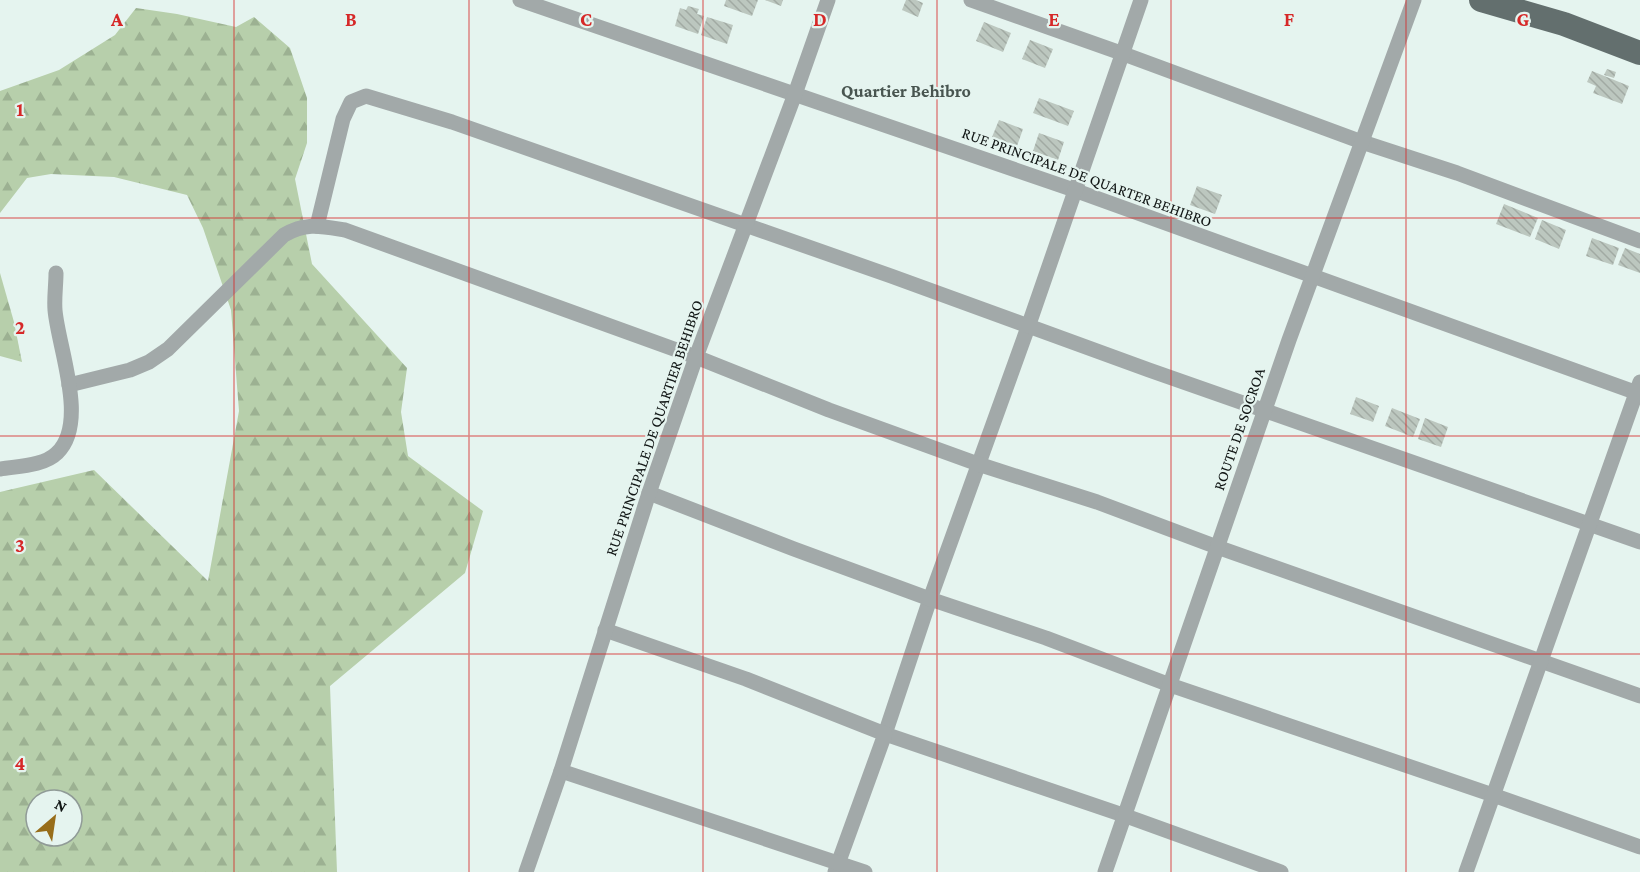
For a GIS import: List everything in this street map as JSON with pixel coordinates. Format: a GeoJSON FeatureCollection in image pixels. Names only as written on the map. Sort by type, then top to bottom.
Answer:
{"type":"FeatureCollection","features":[{"type":"Feature","properties":{"kind":"main road"},"geometry":{"type":"LineString","coordinates":[[1482,0],[1564,24],[1640,53]]}},
{"type":"Feature","properties":{"kind":"street","name":"RUE PRINCIPALE DE QUARTER BEHIBRO"},"geometry":{"type":"LineString","coordinates":[[520,0],[1074,189],[1312,277],[1639,389]]}},
{"type":"Feature","properties":{"kind":"street","name":"RUE PRINCIPALE DE QUARTIER BEHIBRO"},"geometry":{"type":"LineString","coordinates":[[526,872],[561,771],[649,493],[696,357],[828,0]]}},
{"type":"Feature","properties":{"kind":"street"},"geometry":{"type":"LineString","coordinates":[[971,0],[1362,142],[1457,172],[1640,241]]}},
{"type":"Feature","properties":{"kind":"street"},"geometry":{"type":"LineString","coordinates":[[837,867],[1141,0]]}},
{"type":"Feature","properties":{"kind":"street","name":"ROUTE DE SOCROA"},"geometry":{"type":"LineString","coordinates":[[1105,872],[1264,411],[1414,0]]}},
{"type":"Feature","properties":{"kind":"street"},"geometry":{"type":"LineString","coordinates":[[318,226],[343,119],[351,102],[366,96],[452,122],[1264,411],[1436,469],[1640,542]]}},
{"type":"Feature","properties":{"kind":"street"},"geometry":{"type":"LineString","coordinates":[[69,385],[130,370],[149,362],[168,349],[284,235],[297,227],[318,226],[345,230],[696,357],[829,410],[978,464],[1097,502],[1640,696]]}},
{"type":"Feature","properties":{"kind":"street"},"geometry":{"type":"LineString","coordinates":[[0,469],[43,462],[58,453],[71,423],[69,385],[55,310],[56,273]]}},
{"type":"Feature","properties":{"kind":"street"},"geometry":{"type":"LineString","coordinates":[[1466,872],[1639,389]]}},
{"type":"Feature","properties":{"kind":"street"},"geometry":{"type":"LineString","coordinates":[[649,493],[794,549],[930,599],[1046,638],[1170,685],[1640,847]]}},
{"type":"Feature","properties":{"kind":"street"},"geometry":{"type":"LineString","coordinates":[[605,630],[746,679],[885,734],[1126,816],[1281,872]]}},
{"type":"Feature","properties":{"kind":"street"},"geometry":{"type":"LineString","coordinates":[[561,771],[837,867],[865,872]]}},
{"type":"Feature","properties":{"kind":"green space"},"geometry":{"type":"Polygon","coordinates":[[[136,8],[236,27],[254,17],[290,48],[307,98],[307,143],[295,179],[312,264],[407,368],[401,412],[408,456],[483,511],[465,573],[330,686],[337,872],[0,872],[0,492],[94,470],[208,581],[239,411],[231,310],[203,228],[187,195],[114,177],[51,174],[27,178],[0,213],[0,91],[59,70],[115,35],[136,8]]]}},
{"type":"Feature","properties":{"kind":"green space"},"geometry":{"type":"Polygon","coordinates":[[[0,273],[14,322],[22,362],[0,356],[0,273]]]}},
{"type":"Feature","properties":{"kind":"building"},"geometry":{"type":"Polygon","coordinates":[[[726,0],[758,0],[752,16],[724,6],[726,0]]]}},
{"type":"Feature","properties":{"kind":"building"},"geometry":{"type":"Polygon","coordinates":[[[765,0],[783,0],[781,6],[765,0]]]}},
{"type":"Feature","properties":{"kind":"building"},"geometry":{"type":"Polygon","coordinates":[[[906,0],[923,3],[918,17],[902,10],[906,0]]]}},
{"type":"Feature","properties":{"kind":"building"},"geometry":{"type":"Polygon","coordinates":[[[688,6],[699,9],[697,14],[704,16],[698,34],[675,26],[680,8],[686,10],[688,6]]]}},
{"type":"Feature","properties":{"kind":"building"},"geometry":{"type":"Polygon","coordinates":[[[707,17],[733,25],[727,44],[701,35],[707,17]]]}},
{"type":"Feature","properties":{"kind":"building"},"geometry":{"type":"Polygon","coordinates":[[[984,22],[1011,33],[1003,52],[976,41],[984,22]]]}},
{"type":"Feature","properties":{"kind":"building"},"geometry":{"type":"Polygon","coordinates":[[[1030,40],[1053,49],[1045,68],[1022,59],[1030,40]]]}},
{"type":"Feature","properties":{"kind":"building"},"geometry":{"type":"Polygon","coordinates":[[[1607,69],[1616,72],[1614,78],[1604,75],[1607,69]]]}},
{"type":"Feature","properties":{"kind":"building"},"geometry":{"type":"Polygon","coordinates":[[[1592,71],[1629,86],[1622,104],[1593,93],[1596,86],[1587,82],[1592,71]]]}},
{"type":"Feature","properties":{"kind":"building"},"geometry":{"type":"Polygon","coordinates":[[[1039,98],[1074,111],[1068,126],[1033,113],[1039,98]]]}},
{"type":"Feature","properties":{"kind":"building"},"geometry":{"type":"Polygon","coordinates":[[[999,120],[1023,129],[1017,146],[992,137],[999,120]]]}},
{"type":"Feature","properties":{"kind":"building"},"geometry":{"type":"Polygon","coordinates":[[[1039,133],[1064,142],[1058,160],[1033,151],[1039,133]]]}},
{"type":"Feature","properties":{"kind":"building"},"geometry":{"type":"Polygon","coordinates":[[[1197,186],[1222,195],[1215,214],[1190,205],[1197,186]]]}},
{"type":"Feature","properties":{"kind":"building"},"geometry":{"type":"Polygon","coordinates":[[[1504,204],[1538,218],[1530,237],[1496,224],[1504,204]]]}},
{"type":"Feature","properties":{"kind":"building"},"geometry":{"type":"Polygon","coordinates":[[[1542,220],[1566,230],[1559,249],[1535,239],[1542,220]]]}},
{"type":"Feature","properties":{"kind":"building"},"geometry":{"type":"Polygon","coordinates":[[[1592,238],[1619,248],[1613,265],[1586,256],[1592,238]]]}},
{"type":"Feature","properties":{"kind":"building"},"geometry":{"type":"Polygon","coordinates":[[[1625,248],[1640,254],[1640,273],[1618,265],[1625,248]]]}},
{"type":"Feature","properties":{"kind":"building"},"geometry":{"type":"Polygon","coordinates":[[[1356,397],[1379,406],[1373,422],[1350,414],[1356,397]]]}},
{"type":"Feature","properties":{"kind":"building"},"geometry":{"type":"Polygon","coordinates":[[[1392,408],[1420,419],[1413,437],[1385,426],[1392,408]]]}},
{"type":"Feature","properties":{"kind":"building"},"geometry":{"type":"Polygon","coordinates":[[[1425,418],[1448,427],[1441,447],[1418,439],[1425,418]]]}},
{"type":"Feature","properties":{"kind":"district","name":"Quartier Behibro"},"geometry":{"type":"Point","coordinates":[906,91]}}]}
